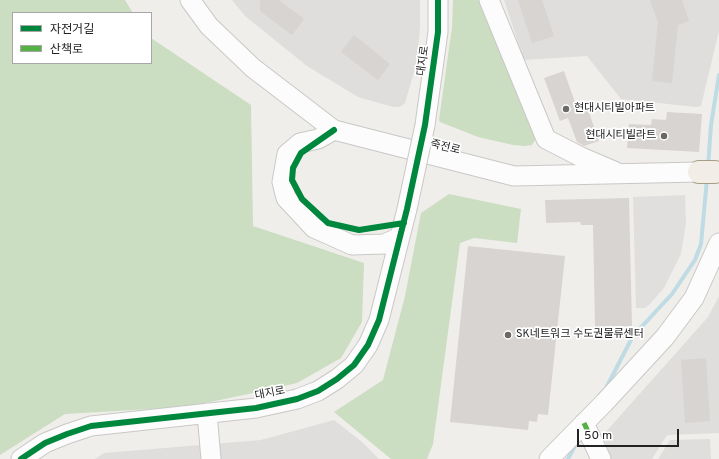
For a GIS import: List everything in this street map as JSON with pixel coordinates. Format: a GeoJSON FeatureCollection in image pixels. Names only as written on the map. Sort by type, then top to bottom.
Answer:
{"type":"FeatureCollection","features":[{"type":"Feature","properties":{"kind":"street","name":"죽전로"},"geometry":{"type":"LineString","coordinates":[[190,0],[209,26],[253,68],[334,130],[514,176],[711,172]]}},
{"type":"Feature","properties":{"kind":"street","name":"대지로"},"geometry":{"type":"LineString","coordinates":[[21,459],[45,444],[67,434],[91,426],[256,408],[297,399],[318,391],[337,379],[354,365],[368,345],[379,320],[407,209],[425,125],[438,32],[438,0]]}},
{"type":"Feature","properties":{"kind":"street"},"geometry":{"type":"LineString","coordinates":[[489,0],[546,139],[581,157],[623,174]]}},
{"type":"Feature","properties":{"kind":"street"},"geometry":{"type":"LineString","coordinates":[[334,130],[318,139],[300,143],[287,154],[282,182],[286,198],[314,228],[352,244],[384,244],[400,237]]}},
{"type":"Feature","properties":{"kind":"street"},"geometry":{"type":"LineString","coordinates":[[549,459],[586,428],[604,403],[665,337],[694,298],[719,243]]}},
{"type":"Feature","properties":{"kind":"street"},"geometry":{"type":"LineString","coordinates":[[207,413],[211,459]]}},
{"type":"Feature","properties":{"kind":"street"},"geometry":{"type":"LineString","coordinates":[[586,428],[601,459]]}},
{"type":"Feature","properties":{"kind":"shaded area"},"geometry":{"type":"Polygon","coordinates":[[[232,0],[420,0],[420,27],[417,62],[405,103],[400,107],[393,107],[358,97],[307,66],[245,16],[232,0]]]}},
{"type":"Feature","properties":{"kind":"shaded area"},"geometry":{"type":"Polygon","coordinates":[[[504,0],[719,0],[719,31],[701,106],[696,107],[621,99],[587,56],[524,60],[504,0]]]}},
{"type":"Feature","properties":{"kind":"shaded area"},"geometry":{"type":"Polygon","coordinates":[[[685,195],[686,223],[681,254],[664,288],[645,308],[636,308],[633,197],[685,195]]]}},
{"type":"Feature","properties":{"kind":"shaded area"},"geometry":{"type":"Polygon","coordinates":[[[719,296],[719,433],[667,435],[652,459],[611,459],[603,435],[708,317],[719,296]]]}},
{"type":"Feature","properties":{"kind":"shaded area"},"geometry":{"type":"Polygon","coordinates":[[[334,420],[362,442],[379,459],[95,459],[104,453],[261,440],[334,420]]]}},
{"type":"Feature","properties":{"kind":"shaded area"},"geometry":{"type":"Polygon","coordinates":[[[710,439],[711,459],[658,459],[670,440],[710,439]]]}},
{"type":"Feature","properties":{"kind":"green space"},"geometry":{"type":"Polygon","coordinates":[[[0,0],[125,0],[132,12],[12,12],[12,64],[152,64],[152,39],[251,105],[253,226],[364,263],[362,322],[341,358],[297,383],[186,407],[65,414],[0,455],[0,0]]]}},
{"type":"Feature","properties":{"kind":"green space"},"geometry":{"type":"Polygon","coordinates":[[[453,0],[481,0],[487,21],[535,136],[535,140],[532,145],[513,145],[478,137],[440,122],[439,120],[452,27],[453,0]]]}},
{"type":"Feature","properties":{"kind":"green space"},"geometry":{"type":"Polygon","coordinates":[[[449,194],[521,209],[517,243],[474,238],[460,243],[433,444],[427,459],[391,459],[334,412],[383,380],[405,296],[421,213],[449,194]]]}},
{"type":"Feature","properties":{"kind":"building"},"geometry":{"type":"Polygon","coordinates":[[[260,0],[279,0],[304,19],[292,35],[260,11],[260,0]]]}},
{"type":"Feature","properties":{"kind":"building"},"geometry":{"type":"Polygon","coordinates":[[[518,0],[542,0],[554,36],[532,43],[518,0]]]}},
{"type":"Feature","properties":{"kind":"building"},"geometry":{"type":"Polygon","coordinates":[[[650,0],[682,0],[689,21],[678,25],[672,83],[652,81],[658,22],[650,0]]]}},
{"type":"Feature","properties":{"kind":"building"},"geometry":{"type":"Polygon","coordinates":[[[354,35],[390,64],[378,80],[341,52],[354,35]]]}},
{"type":"Feature","properties":{"kind":"building","name":"현대시티빌아파트"},"geometry":{"type":"Polygon","coordinates":[[[564,71],[578,111],[587,107],[599,141],[584,146],[577,142],[568,118],[560,121],[544,78],[564,71]]]}},
{"type":"Feature","properties":{"kind":"building","name":"현대시티빌라트"},"geometry":{"type":"Polygon","coordinates":[[[667,112],[702,114],[699,152],[627,148],[629,124],[651,125],[652,119],[666,120],[667,112]]]}},
{"type":"Feature","properties":{"kind":"building"},"geometry":{"type":"Polygon","coordinates":[[[629,198],[632,326],[595,327],[593,225],[581,225],[580,222],[546,223],[545,200],[629,198]]]}},
{"type":"Feature","properties":{"kind":"building","name":"SK네트워크 수도권물류센터"},"geometry":{"type":"Polygon","coordinates":[[[468,246],[565,256],[548,415],[538,414],[537,422],[529,421],[528,430],[450,422],[468,246]]]}},
{"type":"Feature","properties":{"kind":"building"},"geometry":{"type":"Polygon","coordinates":[[[706,358],[710,421],[685,423],[681,360],[706,358]]]}},
{"type":"Feature","properties":{"kind":"waterway"},"geometry":{"type":"LineString","coordinates":[[708,167],[711,125],[719,75]]}},
{"type":"Feature","properties":{"kind":"waterway"},"geometry":{"type":"LineString","coordinates":[[605,390],[633,336],[672,294],[695,260],[701,244],[707,179]]}},
{"type":"Feature","properties":{"kind":"waterway"},"geometry":{"type":"LineString","coordinates":[[568,459],[577,442]]}},
{"type":"Feature","properties":{"kind":"marked path"},"geometry":{"type":"LineString","coordinates":[[584,423],[590,436]]}},
{"type":"Feature","properties":{"kind":"cycle path"},"geometry":{"type":"LineString","coordinates":[[21,459],[45,443],[91,426],[256,408],[297,399],[318,391],[337,379],[354,365],[368,345],[379,320],[407,209],[425,125],[438,32],[438,0]]}},
{"type":"Feature","properties":{"kind":"cycle path"},"geometry":{"type":"LineString","coordinates":[[334,130],[301,153],[293,168],[292,180],[302,199],[328,223],[359,230],[404,223]]}},
{"type":"Feature","properties":{"kind":"place","name":"현대시티빌아파트"},"geometry":{"type":"Point","coordinates":[566,109]}},
{"type":"Feature","properties":{"kind":"place","name":"현대시티빌라트"},"geometry":{"type":"Point","coordinates":[664,136]}},
{"type":"Feature","properties":{"kind":"place","name":"SK네트워크 수도권물류센터"},"geometry":{"type":"Point","coordinates":[508,335]}}]}
